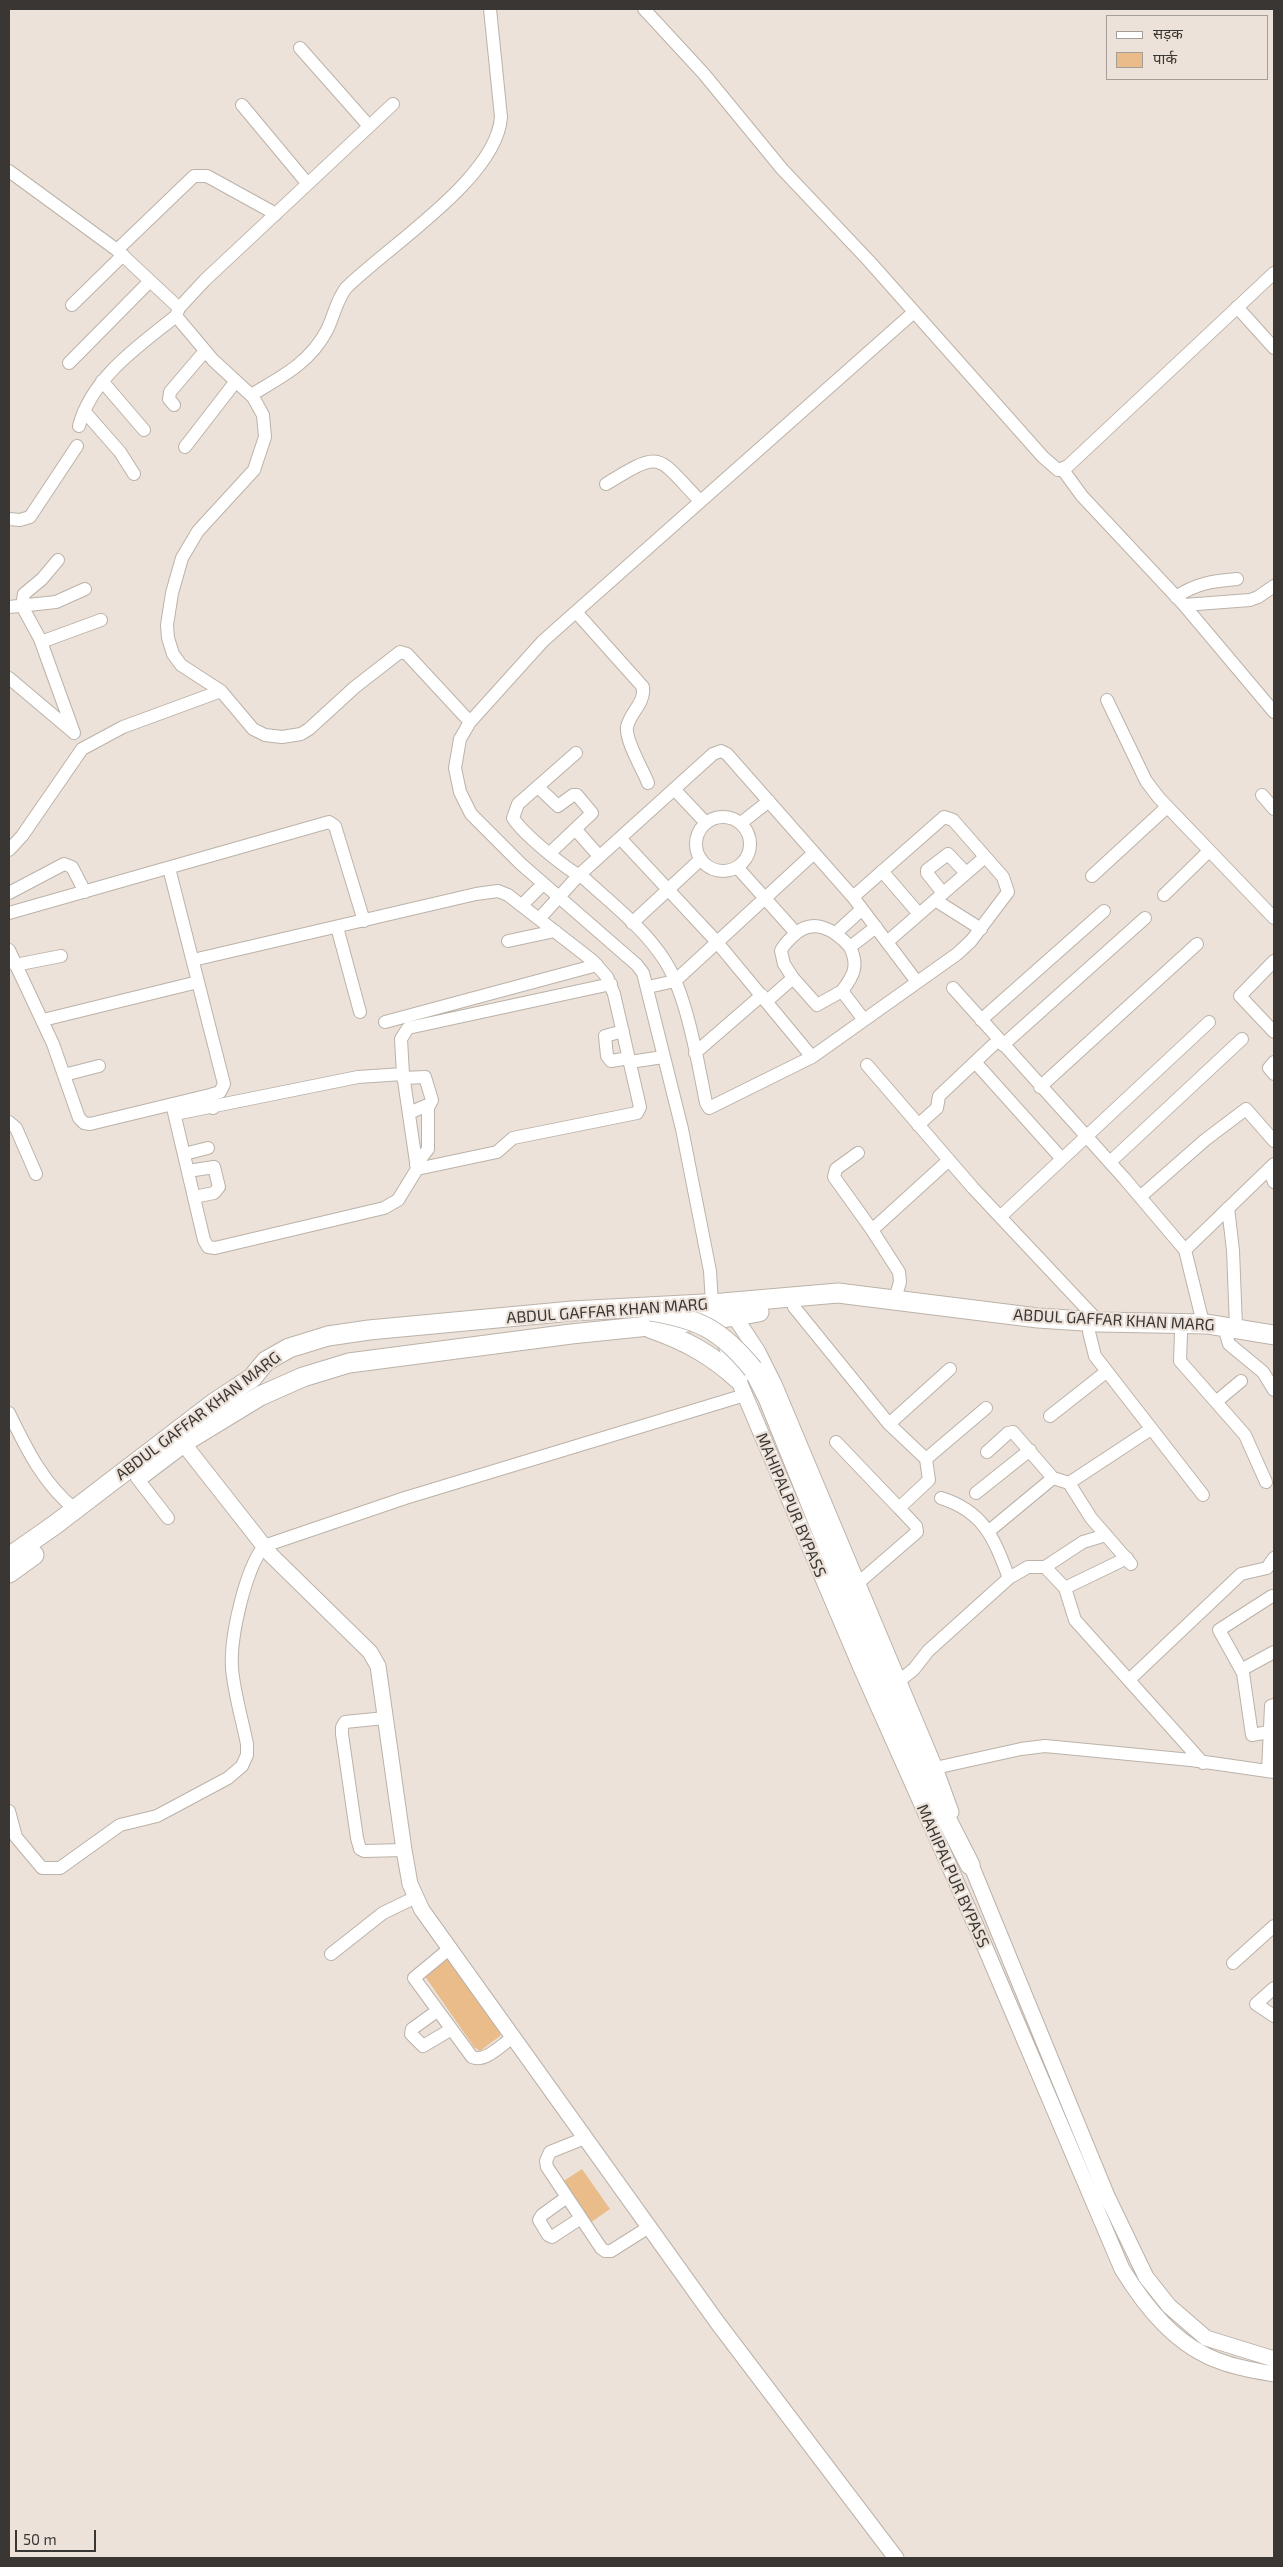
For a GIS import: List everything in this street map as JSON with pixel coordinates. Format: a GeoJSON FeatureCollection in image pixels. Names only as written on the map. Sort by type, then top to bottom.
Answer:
{"type":"FeatureCollection","features":[{"type":"Feature","properties":{"kind":"main road","name":"ABDUL GAFFAR KHAN MARG"},"geometry":{"type":"LineString","coordinates":[[9,1573],[183,1443],[236,1409],[282,1385],[348,1363],[838,1293],[895,1299],[1094,1327],[1181,1333],[1231,1330],[1274,1335]]}},
{"type":"Feature","properties":{"kind":"main road","name":"ABDUL GAFFAR KHAN MARG"},"geometry":{"type":"LineString","coordinates":[[9,1557],[214,1403],[252,1378],[266,1361],[289,1348],[328,1336],[361,1331],[572,1312],[722,1310],[852,1304],[1021,1326],[1094,1327],[1203,1323],[1274,1343]]}},
{"type":"Feature","properties":{"kind":"main road"},"geometry":{"type":"LineString","coordinates":[[252,1378],[300,1358],[343,1346],[604,1315],[647,1319],[683,1316],[709,1328],[734,1345],[745,1381],[768,1398],[864,1636],[918,1763],[970,1865]]}},
{"type":"Feature","properties":{"kind":"street"},"geometry":{"type":"LineString","coordinates":[[251,395],[298,367],[321,341],[338,299],[346,288],[446,201],[483,164],[498,134],[501,117],[490,9]]}},
{"type":"Feature","properties":{"kind":"street"},"geometry":{"type":"LineString","coordinates":[[644,9],[704,74],[782,169],[914,312],[1043,457],[1053,467],[1062,470],[1082,496],[1180,601],[1274,712]]}},
{"type":"Feature","properties":{"kind":"street"},"geometry":{"type":"LineString","coordinates":[[300,48],[370,126]]}},
{"type":"Feature","properties":{"kind":"street"},"geometry":{"type":"LineString","coordinates":[[79,426],[90,396],[102,381],[178,312],[205,280],[307,183],[394,104]]}},
{"type":"Feature","properties":{"kind":"street"},"geometry":{"type":"LineString","coordinates":[[242,105],[307,183]]}},
{"type":"Feature","properties":{"kind":"street"},"geometry":{"type":"LineString","coordinates":[[9,171],[120,253],[150,281],[178,312],[205,351],[251,395],[258,405],[265,425],[265,437],[260,456],[244,483],[214,512],[188,546],[175,578],[167,625],[169,647],[181,665],[221,690],[257,732],[273,737],[291,736],[309,729],[395,654],[403,652],[470,722]]}},
{"type":"Feature","properties":{"kind":"street"},"geometry":{"type":"LineString","coordinates":[[72,305],[194,176],[207,176],[276,214]]}},
{"type":"Feature","properties":{"kind":"street"},"geometry":{"type":"LineString","coordinates":[[1062,470],[1274,273]]}},
{"type":"Feature","properties":{"kind":"street"},"geometry":{"type":"LineString","coordinates":[[69,363],[150,281]]}},
{"type":"Feature","properties":{"kind":"street"},"geometry":{"type":"LineString","coordinates":[[1236,307],[1274,348]]}},
{"type":"Feature","properties":{"kind":"street"},"geometry":{"type":"LineString","coordinates":[[722,1310],[710,1271],[682,1129],[643,973],[637,965],[543,884],[487,831],[465,803],[455,768],[460,739],[470,722],[543,641],[914,312]]}},
{"type":"Feature","properties":{"kind":"street"},"geometry":{"type":"LineString","coordinates":[[174,404],[169,399],[170,392],[205,351]]}},
{"type":"Feature","properties":{"kind":"street"},"geometry":{"type":"LineString","coordinates":[[102,381],[144,430]]}},
{"type":"Feature","properties":{"kind":"street"},"geometry":{"type":"LineString","coordinates":[[185,447],[236,381]]}},
{"type":"Feature","properties":{"kind":"street"},"geometry":{"type":"LineString","coordinates":[[84,411],[120,452],[134,474]]}},
{"type":"Feature","properties":{"kind":"street"},"geometry":{"type":"LineString","coordinates":[[9,519],[20,520],[30,517],[77,446]]}},
{"type":"Feature","properties":{"kind":"street"},"geometry":{"type":"LineString","coordinates":[[606,484],[639,464],[659,461],[700,501]]}},
{"type":"Feature","properties":{"kind":"street"},"geometry":{"type":"LineString","coordinates":[[58,560],[42,579],[24,594],[22,606],[41,642],[74,733]]}},
{"type":"Feature","properties":{"kind":"street"},"geometry":{"type":"LineString","coordinates":[[1180,601],[1197,585],[1238,580]]}},
{"type":"Feature","properties":{"kind":"street"},"geometry":{"type":"LineString","coordinates":[[1180,601],[1250,600],[1258,598],[1274,586]]}},
{"type":"Feature","properties":{"kind":"street"},"geometry":{"type":"LineString","coordinates":[[9,607],[34,606],[56,602],[85,589]]}},
{"type":"Feature","properties":{"kind":"street"},"geometry":{"type":"LineString","coordinates":[[576,612],[643,687],[643,698],[630,721],[627,734],[648,783]]}},
{"type":"Feature","properties":{"kind":"street"},"geometry":{"type":"LineString","coordinates":[[41,642],[101,620]]}},
{"type":"Feature","properties":{"kind":"street"},"geometry":{"type":"LineString","coordinates":[[9,678],[89,745]]}},
{"type":"Feature","properties":{"kind":"street"},"geometry":{"type":"LineString","coordinates":[[9,850],[22,836],[74,758],[89,745],[123,727],[221,690]]}},
{"type":"Feature","properties":{"kind":"street"},"geometry":{"type":"LineString","coordinates":[[1107,700],[1146,781],[1167,807],[1274,918]]}},
{"type":"Feature","properties":{"kind":"street"},"geometry":{"type":"LineString","coordinates":[[539,919],[557,896],[599,856],[713,754],[720,751],[727,754],[853,897],[917,982]]}},
{"type":"Feature","properties":{"kind":"street"},"geometry":{"type":"LineString","coordinates":[[576,753],[518,804],[513,812],[513,818],[519,826],[632,923],[664,960],[675,980],[696,1052],[706,1103],[709,1108],[812,1057],[957,954],[1003,902],[1008,888],[1003,878],[953,820],[944,817],[853,897]]}},
{"type":"Feature","properties":{"kind":"street"},"geometry":{"type":"LineString","coordinates":[[538,786],[556,805],[560,806],[573,794],[591,811],[592,815],[550,853]]}},
{"type":"Feature","properties":{"kind":"street"},"geometry":{"type":"LineString","coordinates":[[674,789],[706,823]]}},
{"type":"Feature","properties":{"kind":"street"},"geometry":{"type":"LineString","coordinates":[[1262,796],[1274,808]]}},
{"type":"Feature","properties":{"kind":"street"},"geometry":{"type":"LineString","coordinates":[[741,823],[769,801]]}},
{"type":"Feature","properties":{"kind":"street"},"geometry":{"type":"LineString","coordinates":[[1092,876],[1167,807]]}},
{"type":"Feature","properties":{"kind":"street"},"geometry":{"type":"LineString","coordinates":[[720,817],[728,817],[741,823],[747,830],[750,848],[747,856],[737,867],[716,870],[701,859],[697,852],[697,836],[706,823],[720,817]]}},
{"type":"Feature","properties":{"kind":"street"},"geometry":{"type":"LineString","coordinates":[[9,913],[329,822],[335,826],[364,921]]}},
{"type":"Feature","properties":{"kind":"street"},"geometry":{"type":"LineString","coordinates":[[576,830],[599,856]]}},
{"type":"Feature","properties":{"kind":"street"},"geometry":{"type":"LineString","coordinates":[[620,838],[716,941],[812,1057]]}},
{"type":"Feature","properties":{"kind":"street"},"geometry":{"type":"LineString","coordinates":[[1164,895],[1209,851]]}},
{"type":"Feature","properties":{"kind":"street"},"geometry":{"type":"LineString","coordinates":[[648,987],[675,980],[814,853]]}},
{"type":"Feature","properties":{"kind":"street"},"geometry":{"type":"LineString","coordinates":[[966,873],[948,854],[927,873],[939,897],[981,929]]}},
{"type":"Feature","properties":{"kind":"street"},"geometry":{"type":"LineString","coordinates":[[887,942],[985,857]]}},
{"type":"Feature","properties":{"kind":"street"},"geometry":{"type":"LineString","coordinates":[[632,923],[701,859]]}},
{"type":"Feature","properties":{"kind":"street"},"geometry":{"type":"LineString","coordinates":[[9,893],[64,864],[72,867],[85,892]]}},
{"type":"Feature","properties":{"kind":"street"},"geometry":{"type":"LineString","coordinates":[[737,867],[796,933]]}},
{"type":"Feature","properties":{"kind":"street"},"geometry":{"type":"LineString","coordinates":[[169,868],[224,1084],[220,1092],[173,1109]]}},
{"type":"Feature","properties":{"kind":"street"},"geometry":{"type":"LineString","coordinates":[[882,871],[919,914]]}},
{"type":"Feature","properties":{"kind":"street"},"geometry":{"type":"LineString","coordinates":[[522,906],[543,884]]}},
{"type":"Feature","properties":{"kind":"street"},"geometry":{"type":"LineString","coordinates":[[193,960],[498,891],[508,895],[597,965],[611,984],[640,1107],[637,1113],[513,1138],[497,1152],[417,1167]]}},
{"type":"Feature","properties":{"kind":"street"},"geometry":{"type":"LineString","coordinates":[[836,933],[862,909]]}},
{"type":"Feature","properties":{"kind":"street"},"geometry":{"type":"LineString","coordinates":[[981,1020],[1104,911]]}},
{"type":"Feature","properties":{"kind":"street"},"geometry":{"type":"LineString","coordinates":[[918,1124],[937,1108],[939,1096],[975,1062],[998,1045],[1146,918]]}},
{"type":"Feature","properties":{"kind":"street"},"geometry":{"type":"LineString","coordinates":[[812,926],[823,927],[836,933],[850,947],[856,959],[856,968],[842,990],[817,1005],[793,978],[784,964],[781,951],[796,933],[812,926]]}},
{"type":"Feature","properties":{"kind":"street"},"geometry":{"type":"LineString","coordinates":[[337,927],[360,1012]]}},
{"type":"Feature","properties":{"kind":"street"},"geometry":{"type":"LineString","coordinates":[[850,947],[876,927]]}},
{"type":"Feature","properties":{"kind":"street"},"geometry":{"type":"LineString","coordinates":[[508,941],[554,931]]}},
{"type":"Feature","properties":{"kind":"street"},"geometry":{"type":"LineString","coordinates":[[1040,1086],[1197,944]]}},
{"type":"Feature","properties":{"kind":"street"},"geometry":{"type":"LineString","coordinates":[[9,950],[43,1020],[79,1118],[84,1123],[90,1124],[173,1109],[213,1108],[358,1077],[423,1076],[428,1080],[432,1100],[428,1105],[408,1113]]}},
{"type":"Feature","properties":{"kind":"street"},"geometry":{"type":"LineString","coordinates":[[16,965],[61,956]]}},
{"type":"Feature","properties":{"kind":"street"},"geometry":{"type":"LineString","coordinates":[[404,1031],[394,1022],[379,1023],[597,965]]}},
{"type":"Feature","properties":{"kind":"street"},"geometry":{"type":"LineString","coordinates":[[1273,966],[1240,996],[1274,1032]]}},
{"type":"Feature","properties":{"kind":"street"},"geometry":{"type":"LineString","coordinates":[[696,1052],[793,978]]}},
{"type":"Feature","properties":{"kind":"street"},"geometry":{"type":"LineString","coordinates":[[43,1020],[198,982]]}},
{"type":"Feature","properties":{"kind":"street"},"geometry":{"type":"LineString","coordinates":[[417,1167],[403,1076],[401,1039],[404,1031],[408,1028],[611,984]]}},
{"type":"Feature","properties":{"kind":"street"},"geometry":{"type":"LineString","coordinates":[[953,988],[981,1020],[998,1045],[1040,1086],[1110,1162],[1185,1250],[1203,1323]]}},
{"type":"Feature","properties":{"kind":"street"},"geometry":{"type":"LineString","coordinates":[[842,990],[864,1020]]}},
{"type":"Feature","properties":{"kind":"street"},"geometry":{"type":"LineString","coordinates":[[1000,1217],[1209,1022]]}},
{"type":"Feature","properties":{"kind":"street"},"geometry":{"type":"LineString","coordinates":[[623,1031],[605,1036],[607,1056],[611,1061],[664,1056]]}},
{"type":"Feature","properties":{"kind":"street"},"geometry":{"type":"LineString","coordinates":[[1110,1162],[1242,1039]]}},
{"type":"Feature","properties":{"kind":"street"},"geometry":{"type":"LineString","coordinates":[[975,1062],[1062,1160]]}},
{"type":"Feature","properties":{"kind":"street"},"geometry":{"type":"LineString","coordinates":[[1274,1062],[1269,1068],[1274,1074]]}},
{"type":"Feature","properties":{"kind":"street"},"geometry":{"type":"LineString","coordinates":[[64,1075],[99,1066]]}},
{"type":"Feature","properties":{"kind":"street"},"geometry":{"type":"LineString","coordinates":[[867,1066],[1094,1327],[1095,1356],[1203,1495]]}},
{"type":"Feature","properties":{"kind":"street"},"geometry":{"type":"LineString","coordinates":[[210,1095],[213,1108]]}},
{"type":"Feature","properties":{"kind":"street"},"geometry":{"type":"LineString","coordinates":[[173,1109],[204,1240],[208,1247],[215,1248],[384,1208],[398,1200],[417,1167],[426,1156],[428,1149],[428,1105]]}},
{"type":"Feature","properties":{"kind":"street"},"geometry":{"type":"LineString","coordinates":[[1140,1197],[1205,1140],[1246,1109],[1274,1141]]}},
{"type":"Feature","properties":{"kind":"street"},"geometry":{"type":"LineString","coordinates":[[9,1122],[16,1128],[36,1174]]}},
{"type":"Feature","properties":{"kind":"street"},"geometry":{"type":"LineString","coordinates":[[184,1154],[208,1148]]}},
{"type":"Feature","properties":{"kind":"street"},"geometry":{"type":"LineString","coordinates":[[858,1152],[836,1169],[834,1177],[899,1272],[900,1282],[895,1299]]}},
{"type":"Feature","properties":{"kind":"street"},"geometry":{"type":"LineString","coordinates":[[872,1230],[949,1160]]}},
{"type":"Feature","properties":{"kind":"street"},"geometry":{"type":"LineString","coordinates":[[1185,1250],[1272,1166]]}},
{"type":"Feature","properties":{"kind":"street"},"geometry":{"type":"LineString","coordinates":[[1272,1166],[1274,1182]]}},
{"type":"Feature","properties":{"kind":"street"},"geometry":{"type":"LineString","coordinates":[[188,1171],[214,1167],[219,1187],[214,1193],[194,1197]]}},
{"type":"Feature","properties":{"kind":"street"},"geometry":{"type":"LineString","coordinates":[[1228,1208],[1233,1250],[1229,1344],[1263,1372],[1274,1390]]}},
{"type":"Feature","properties":{"kind":"street"},"geometry":{"type":"LineString","coordinates":[[794,1307],[889,1424],[926,1459],[929,1480],[900,1508]]}},
{"type":"Feature","properties":{"kind":"street","name":"MAHIPALPUR BYPASS"},"geometry":{"type":"LineString","coordinates":[[722,1310],[745,1381],[861,1668],[976,1926],[1122,2269],[1153,2312],[1169,2329],[1195,2350],[1222,2362],[1274,2374]]}},
{"type":"Feature","properties":{"kind":"street","name":"MAHIPALPUR BYPASS"},"geometry":{"type":"LineString","coordinates":[[722,1310],[758,1352],[774,1384],[935,1768],[970,1865],[1107,2196],[1146,2277],[1169,2306],[1206,2338],[1274,2359]]}},
{"type":"Feature","properties":{"kind":"street"},"geometry":{"type":"LineString","coordinates":[[1181,1333],[1180,1361],[1249,1439],[1266,1482]]}},
{"type":"Feature","properties":{"kind":"street"},"geometry":{"type":"LineString","coordinates":[[889,1424],[950,1369]]}},
{"type":"Feature","properties":{"kind":"street"},"geometry":{"type":"LineString","coordinates":[[1050,1416],[1106,1372]]}},
{"type":"Feature","properties":{"kind":"street"},"geometry":{"type":"LineString","coordinates":[[9,1811],[16,1837],[42,1868],[55,1869],[69,1862],[120,1825],[148,1819],[183,1803],[228,1778],[242,1766],[247,1755],[247,1744],[232,1659],[248,1578],[257,1555],[264,1546],[745,1381]]}},
{"type":"Feature","properties":{"kind":"street"},"geometry":{"type":"LineString","coordinates":[[1217,1401],[1241,1381]]}},
{"type":"Feature","properties":{"kind":"street"},"geometry":{"type":"LineString","coordinates":[[926,1459],[986,1408]]}},
{"type":"Feature","properties":{"kind":"street"},"geometry":{"type":"LineString","coordinates":[[9,1413],[42,1473],[66,1502],[75,1509]]}},
{"type":"Feature","properties":{"kind":"street"},"geometry":{"type":"LineString","coordinates":[[1068,1483],[1151,1429]]}},
{"type":"Feature","properties":{"kind":"street"},"geometry":{"type":"LineString","coordinates":[[987,1452],[1012,1432],[1053,1478],[1068,1483],[1091,1518],[1129,1561],[1065,1588]]}},
{"type":"Feature","properties":{"kind":"street"},"geometry":{"type":"LineString","coordinates":[[836,1442],[900,1508],[916,1526],[917,1532],[857,1584]]}},
{"type":"Feature","properties":{"kind":"street"},"geometry":{"type":"LineString","coordinates":[[183,1443],[264,1546],[375,1659],[381,1674],[385,1718],[404,1850],[414,1898],[649,2228],[896,2558]]}},
{"type":"Feature","properties":{"kind":"street"},"geometry":{"type":"LineString","coordinates":[[976,1493],[1030,1450]]}},
{"type":"Feature","properties":{"kind":"street"},"geometry":{"type":"LineString","coordinates":[[137,1478],[168,1518]]}},
{"type":"Feature","properties":{"kind":"street"},"geometry":{"type":"LineString","coordinates":[[989,1531],[1053,1478]]}},
{"type":"Feature","properties":{"kind":"street"},"geometry":{"type":"LineString","coordinates":[[941,1498],[964,1508],[989,1531],[1009,1578]]}},
{"type":"Feature","properties":{"kind":"street"},"geometry":{"type":"LineString","coordinates":[[898,1682],[914,1669],[928,1651],[1009,1578],[1028,1567],[1045,1567],[1083,1542],[1106,1535]]}},
{"type":"Feature","properties":{"kind":"street"},"geometry":{"type":"LineString","coordinates":[[1129,1680],[1241,1574],[1267,1568],[1274,1558]]}},
{"type":"Feature","properties":{"kind":"street"},"geometry":{"type":"LineString","coordinates":[[1045,1567],[1065,1588],[1075,1620],[1203,1763]]}},
{"type":"Feature","properties":{"kind":"street"},"geometry":{"type":"LineString","coordinates":[[1270,1732],[1252,1735],[1241,1670],[1219,1630],[1272,1596],[1274,1597]]}},
{"type":"Feature","properties":{"kind":"street"},"geometry":{"type":"LineString","coordinates":[[1241,1670],[1274,1652]]}},
{"type":"Feature","properties":{"kind":"street"},"geometry":{"type":"LineString","coordinates":[[935,1768],[1021,1749],[1045,1746],[1271,1771],[1270,1706],[1274,1705]]}},
{"type":"Feature","properties":{"kind":"street"},"geometry":{"type":"LineString","coordinates":[[385,1718],[345,1722],[342,1727],[342,1734],[360,1848],[368,1851],[404,1850]]}},
{"type":"Feature","properties":{"kind":"street"},"geometry":{"type":"LineString","coordinates":[[331,1954],[383,1913],[414,1898]]}},
{"type":"Feature","properties":{"kind":"street"},"geometry":{"type":"LineString","coordinates":[[1233,1963],[1274,1926]]}},
{"type":"Feature","properties":{"kind":"street"},"geometry":{"type":"LineString","coordinates":[[449,1949],[414,1978],[450,2030],[472,2057],[476,2059],[484,2057],[512,2038]]}},
{"type":"Feature","properties":{"kind":"street"},"geometry":{"type":"LineString","coordinates":[[1274,1988],[1256,2004],[1274,2016]]}},
{"type":"Feature","properties":{"kind":"street"},"geometry":{"type":"LineString","coordinates":[[437,2010],[412,2030],[411,2034],[423,2046],[450,2030]]}},
{"type":"Feature","properties":{"kind":"street"},"geometry":{"type":"LineString","coordinates":[[585,2138],[550,2152],[546,2162],[547,2167],[605,2251],[610,2251],[649,2228]]}},
{"type":"Feature","properties":{"kind":"street"},"geometry":{"type":"LineString","coordinates":[[567,2197],[542,2215],[539,2220],[540,2224],[552,2237],[582,2218]]}},
{"type":"Feature","properties":{"kind":"green space"},"geometry":{"type":"Polygon","coordinates":[[[449,1957],[501,2030],[500,2036],[480,2051],[474,2047],[422,1972],[449,1957]]]}},
{"type":"Feature","properties":{"kind":"green space"},"geometry":{"type":"Polygon","coordinates":[[[582,2169],[610,2209],[590,2223],[562,2182],[582,2169]]]}}]}
